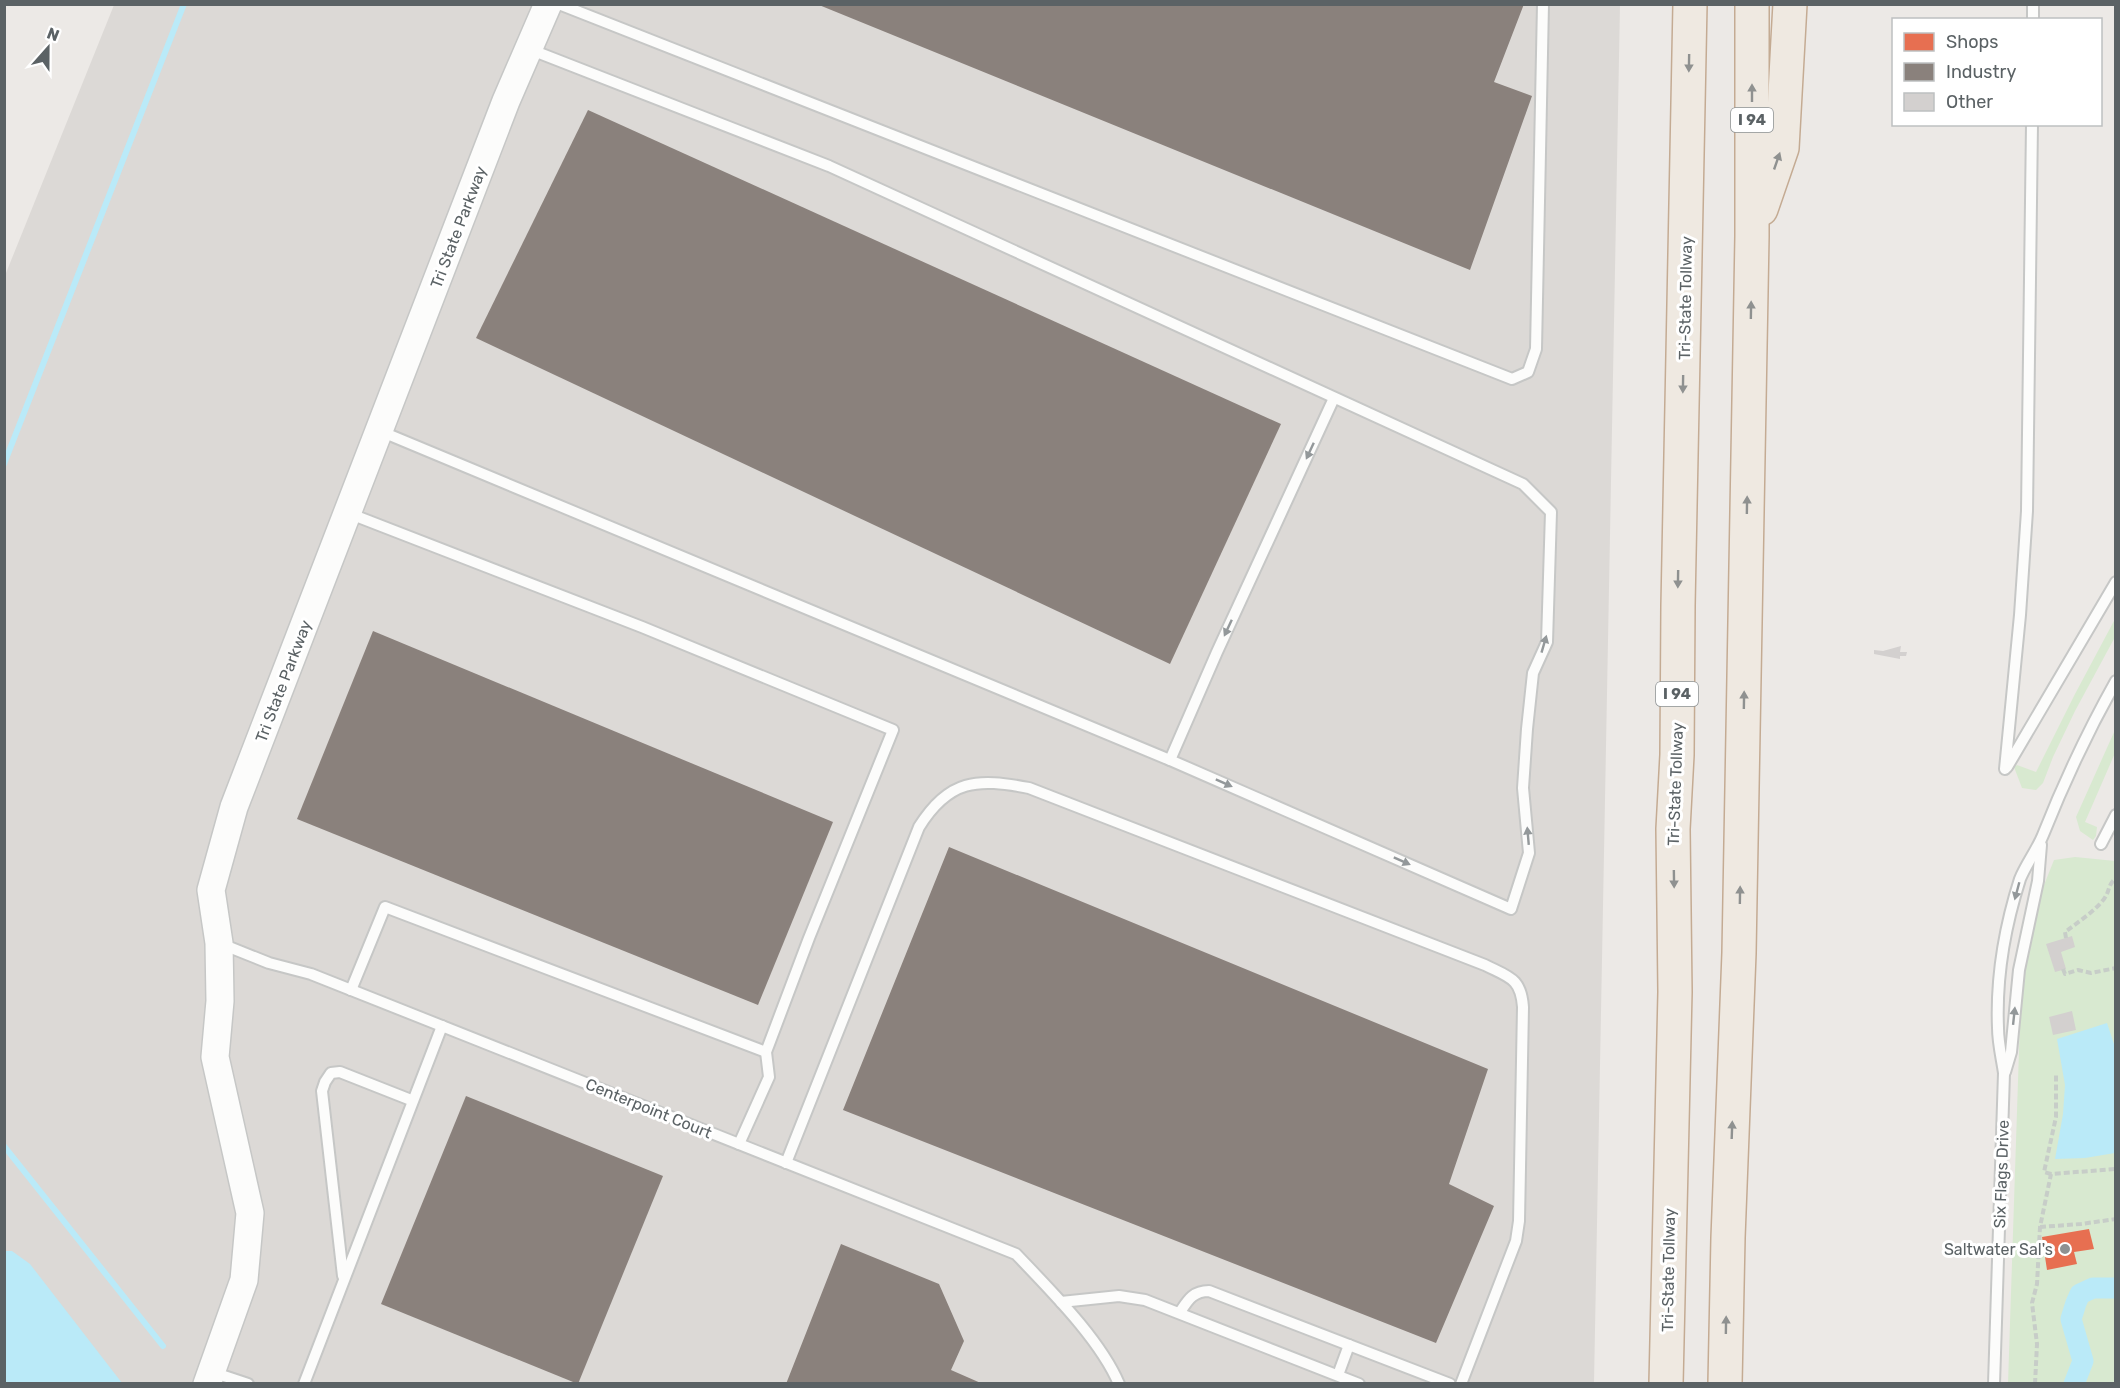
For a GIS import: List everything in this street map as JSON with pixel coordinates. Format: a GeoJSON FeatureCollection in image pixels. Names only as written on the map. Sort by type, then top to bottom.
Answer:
{"type":"FeatureCollection","features":[{"type":"Feature","properties":{"kind":"highway","name":"Tri-State Tollway"},"geometry":{"type":"LineString","coordinates":[[1666,1383],[1675,992],[1673,829],[1677,754],[1690,4]]}},
{"type":"Feature","properties":{"kind":"highway","name":"I 94"},"geometry":{"type":"LineString","coordinates":[[1725,1383],[1739,953],[1752,236],[1752,4]]}},
{"type":"Feature","properties":{"kind":"highway"},"geometry":{"type":"LineString","coordinates":[[1752,236],[1782,148],[1790,4]]}},
{"type":"Feature","properties":{"kind":"street","name":"Tri State Parkway"},"geometry":{"type":"LineString","coordinates":[[209,1378],[244,1280],[250,1213],[215,1057],[220,1001],[219,943],[211,890],[234,807],[506,101],[548,4]]}},
{"type":"Feature","properties":{"kind":"lane"},"geometry":{"type":"LineString","coordinates":[[559,4],[1512,379],[1527,372],[1536,349],[1543,4]]}},
{"type":"Feature","properties":{"kind":"lane"},"geometry":{"type":"LineString","coordinates":[[379,431],[1170,760],[1512,909],[1529,853],[1523,789],[1533,673],[1546,642],[1551,512],[1523,484],[829,166],[529,49]]}},
{"type":"Feature","properties":{"kind":"lane"},"geometry":{"type":"LineString","coordinates":[[2032,126],[2027,511],[2020,615],[2005,770],[2115,582]]}},
{"type":"Feature","properties":{"kind":"lane"},"geometry":{"type":"LineString","coordinates":[[1170,760],[1334,398]]}},
{"type":"Feature","properties":{"kind":"lane"},"geometry":{"type":"LineString","coordinates":[[348,513],[642,627],[893,730],[808,939],[766,1052],[769,1077],[739,1144]]}},
{"type":"Feature","properties":{"kind":"lane","name":"Six Flags Drive"},"geometry":{"type":"LineString","coordinates":[[1994,1383],[2004,1073],[1998,1029],[1999,992],[2005,939],[2021,877],[2042,839],[2058,798],[2115,681]]}},
{"type":"Feature","properties":{"kind":"lane"},"geometry":{"type":"LineString","coordinates":[[786,1162],[919,827],[931,808],[948,792],[973,783],[998,782],[1029,788],[1485,965],[1513,979],[1522,992],[1523,1007],[1519,1221],[1515,1241],[1461,1383]]}},
{"type":"Feature","properties":{"kind":"lane"},"geometry":{"type":"LineString","coordinates":[[2101,844],[2115,815]]}},
{"type":"Feature","properties":{"kind":"lane","name":"Six Flags Drive"},"geometry":{"type":"LineString","coordinates":[[2004,1073],[2011,1052],[2019,970],[2038,881],[2042,839]]}},
{"type":"Feature","properties":{"kind":"lane"},"geometry":{"type":"LineString","coordinates":[[351,990],[386,907],[766,1052]]}},
{"type":"Feature","properties":{"kind":"lane","name":"Centerpoint Court"},"geometry":{"type":"LineString","coordinates":[[219,943],[269,963],[311,974],[1016,1254],[1061,1302],[1111,1365],[1119,1383]]}},
{"type":"Feature","properties":{"kind":"lane"},"geometry":{"type":"LineString","coordinates":[[304,1383],[411,1100],[442,1026]]}},
{"type":"Feature","properties":{"kind":"lane"},"geometry":{"type":"LineString","coordinates":[[343,1279],[322,1091],[325,1082],[331,1073],[340,1072],[411,1100]]}},
{"type":"Feature","properties":{"kind":"lane"},"geometry":{"type":"LineString","coordinates":[[1180,1312],[1192,1295],[1200,1291],[1209,1291],[1450,1383]]}},
{"type":"Feature","properties":{"kind":"lane"},"geometry":{"type":"LineString","coordinates":[[1061,1302],[1119,1296],[1145,1300],[1359,1383]]}},
{"type":"Feature","properties":{"kind":"lane"},"geometry":{"type":"LineString","coordinates":[[1338,1375],[1350,1345]]}},
{"type":"Feature","properties":{"kind":"lane"},"geometry":{"type":"LineString","coordinates":[[209,1378],[248,1383]]}},
{"type":"Feature","properties":{"kind":"path"},"geometry":{"type":"LineString","coordinates":[[2066,938],[2066,932],[2094,910],[2106,897],[2109,884],[2115,878]]}},
{"type":"Feature","properties":{"kind":"path"},"geometry":{"type":"LineString","coordinates":[[2063,969],[2065,974],[2078,970],[2091,973],[2115,968]]}},
{"type":"Feature","properties":{"kind":"path"},"geometry":{"type":"LineString","coordinates":[[2056,1074],[2056,1117],[2044,1172],[2051,1174],[2115,1169]]}},
{"type":"Feature","properties":{"kind":"path"},"geometry":{"type":"LineString","coordinates":[[2036,1383],[2037,1344],[2032,1304],[2037,1284],[2040,1227],[2051,1174]]}},
{"type":"Feature","properties":{"kind":"path"},"geometry":{"type":"LineString","coordinates":[[2040,1227],[2115,1219]]}},
{"type":"Feature","properties":{"kind":"shaded area"},"geometry":{"type":"Polygon","coordinates":[[[114,5],[1620,5],[1594,1383],[5,1383],[4,278],[114,5]]]}},
{"type":"Feature","properties":{"kind":"green space"},"geometry":{"type":"Polygon","coordinates":[[[2115,619],[2115,637],[2075,711],[2043,783],[2036,790],[2022,788],[2014,767],[2017,765],[2036,772],[2115,619]]]}},
{"type":"Feature","properties":{"kind":"green space"},"geometry":{"type":"Polygon","coordinates":[[[2115,730],[2115,753],[2085,822],[2097,827],[2093,840],[2080,831],[2076,817],[2115,730]]]}},
{"type":"Feature","properties":{"kind":"green space"},"geometry":{"type":"Polygon","coordinates":[[[2075,857],[2115,861],[2115,1383],[2008,1384],[2021,990],[2040,895],[2054,860],[2075,857]]]}},
{"type":"Feature","properties":{"kind":"water"},"geometry":{"type":"Polygon","coordinates":[[[2107,1023],[2115,1047],[2115,1153],[2085,1158],[2055,1159],[2063,1114],[2065,1085],[2057,1039],[2107,1023]]]}},
{"type":"Feature","properties":{"kind":"water"},"geometry":{"type":"Polygon","coordinates":[[[4,1251],[12,1251],[30,1264],[122,1383],[5,1383],[4,1251]]]}},
{"type":"Feature","properties":{"kind":"building: Shops"},"geometry":{"type":"Polygon","coordinates":[[[2089,1229],[2094,1249],[2074,1252],[2077,1264],[2047,1270],[2042,1237],[2089,1229]]]}},
{"type":"Feature","properties":{"kind":"building: Industry"},"geometry":{"type":"Polygon","coordinates":[[[1524,4],[1494,82],[1532,96],[1470,270],[819,5],[1524,4]]]}},
{"type":"Feature","properties":{"kind":"building: Industry"},"geometry":{"type":"Polygon","coordinates":[[[588,110],[1281,424],[1170,664],[476,338],[588,110]]]}},
{"type":"Feature","properties":{"kind":"building: Industry"},"geometry":{"type":"Polygon","coordinates":[[[373,631],[833,822],[758,1005],[297,819],[373,631]]]}},
{"type":"Feature","properties":{"kind":"building: Industry"},"geometry":{"type":"Polygon","coordinates":[[[949,847],[1488,1069],[1449,1184],[1494,1206],[1436,1343],[843,1110],[949,847]]]}},
{"type":"Feature","properties":{"kind":"building: Industry"},"geometry":{"type":"Polygon","coordinates":[[[466,1096],[663,1176],[578,1384],[381,1304],[466,1096]]]}},
{"type":"Feature","properties":{"kind":"building: Industry"},"geometry":{"type":"Polygon","coordinates":[[[841,1244],[939,1284],[964,1341],[951,1370],[983,1384],[786,1384],[841,1244]]]}},
{"type":"Feature","properties":{"kind":"building: Other"},"geometry":{"type":"Polygon","coordinates":[[[1901,646],[1900,652],[1907,652],[1906,656],[1900,656],[1900,659],[1874,654],[1874,650],[1883,651],[1901,646]]]}},
{"type":"Feature","properties":{"kind":"building: Other"},"geometry":{"type":"Polygon","coordinates":[[[2072,936],[2075,947],[2061,952],[2066,969],[2055,972],[2046,944],[2072,936]]]}},
{"type":"Feature","properties":{"kind":"building: Other"},"geometry":{"type":"Polygon","coordinates":[[[2072,1011],[2076,1030],[2053,1035],[2049,1017],[2072,1011]]]}},
{"type":"Feature","properties":{"kind":"waterway"},"geometry":{"type":"LineString","coordinates":[[4,464],[184,4]]}},
{"type":"Feature","properties":{"kind":"waterway"},"geometry":{"type":"LineString","coordinates":[[4,1146],[163,1346]]}},
{"type":"Feature","properties":{"kind":"waterway"},"geometry":{"type":"LineString","coordinates":[[2074,1384],[2083,1361],[2071,1319],[2076,1303],[2080,1294],[2093,1288],[2116,1288]]}},
{"type":"Feature","properties":{"kind":"place","name":"Saltwater Sal's"},"geometry":{"type":"Point","coordinates":[2065,1249]}}]}
